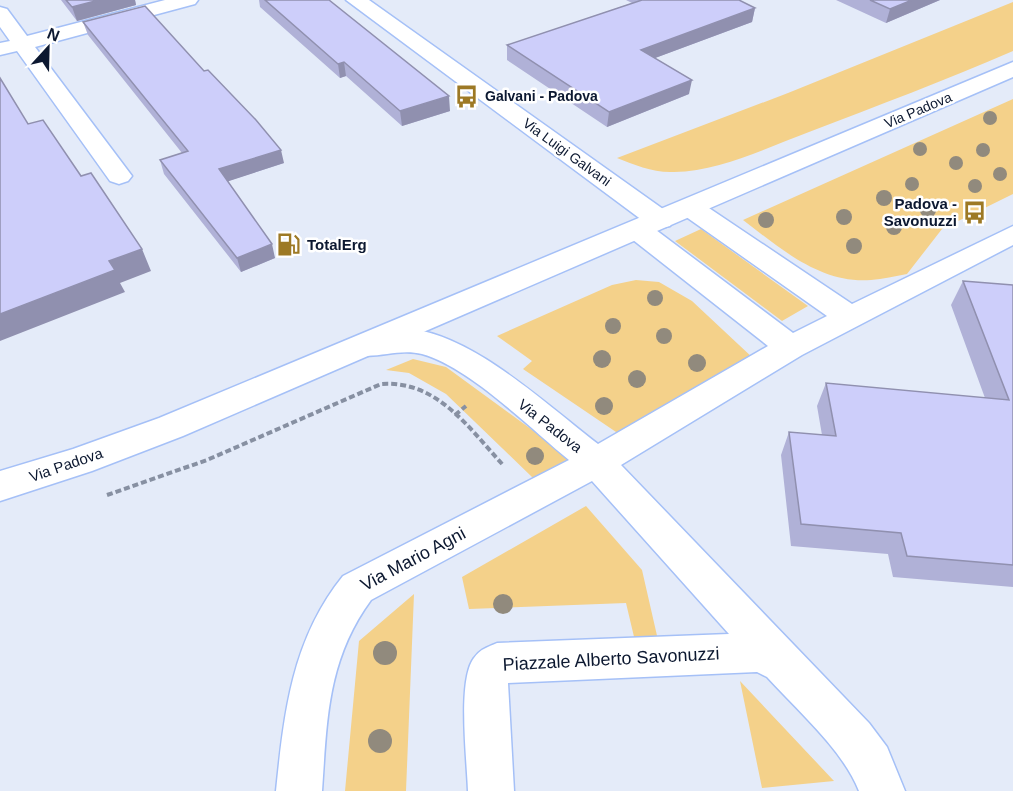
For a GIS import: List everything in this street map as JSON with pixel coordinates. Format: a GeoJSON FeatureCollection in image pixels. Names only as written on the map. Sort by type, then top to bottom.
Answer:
{"type":"FeatureCollection","features":[{"type":"Feature","properties":{"kind":"street"},"geometry":{"type":"LineString","coordinates":[[11,47],[188,0]]}},
{"type":"Feature","properties":{"kind":"street","name":"Via Luigi Galvani"},"geometry":{"type":"LineString","coordinates":[[356,0],[649,225]]}},
{"type":"Feature","properties":{"kind":"street"},"geometry":{"type":"LineString","coordinates":[[0,13],[11,47],[119,176]]}},
{"type":"Feature","properties":{"kind":"street","name":"Via Padova"},"geometry":{"type":"LineString","coordinates":[[0,486],[59,468],[171,427],[691,208],[1013,69]]}},
{"type":"Feature","properties":{"kind":"street"},"geometry":{"type":"LineString","coordinates":[[691,208],[850,317]]}},
{"type":"Feature","properties":{"kind":"street"},"geometry":{"type":"LineString","coordinates":[[649,225],[791,347]]}},
{"type":"Feature","properties":{"kind":"street","name":"Via Padova"},"geometry":{"type":"LineString","coordinates":[[364,346],[404,340],[429,345],[460,357],[596,462],[791,347],[1013,234]]}},
{"type":"Feature","properties":{"kind":"street","name":"Via Mario Agni"},"geometry":{"type":"LineString","coordinates":[[299,791],[310,680],[340,606],[357,588],[596,462]]}},
{"type":"Feature","properties":{"kind":"street","name":"Piazzale Alberto Savonuzzi"},"geometry":{"type":"LineString","coordinates":[[596,462],[853,739],[871,763],[882,791]]}},
{"type":"Feature","properties":{"kind":"street","name":"Piazzale Alberto Savonuzzi"},"geometry":{"type":"LineString","coordinates":[[491,791],[486,680],[492,666],[497,663],[760,652],[771,655],[783,663]]}},
{"type":"Feature","properties":{"kind":"path"},"geometry":{"type":"LineString","coordinates":[[105,496],[207,460],[381,384],[404,381],[427,390],[532,495]]}},
{"type":"Feature","properties":{"kind":"path"},"geometry":{"type":"LineString","coordinates":[[454,415],[496,383]]}},
{"type":"Feature","properties":{"kind":"shaded area"},"geometry":{"type":"Polygon","coordinates":[[[1013,2],[1013,51],[911,93],[760,151],[708,168],[691,171],[659,171],[617,158],[788,93],[1013,2]]]}},
{"type":"Feature","properties":{"kind":"shaded area"},"geometry":{"type":"Polygon","coordinates":[[[1013,99],[1013,194],[942,229],[907,274],[871,280],[852,280],[835,276],[802,262],[743,220],[1013,99]]]}},
{"type":"Feature","properties":{"kind":"shaded area"},"geometry":{"type":"Polygon","coordinates":[[[701,229],[808,306],[782,321],[675,241],[701,229]]]}},
{"type":"Feature","properties":{"kind":"shaded area"},"geometry":{"type":"Polygon","coordinates":[[[636,280],[659,282],[692,301],[754,359],[619,434],[523,369],[532,361],[497,336],[612,285],[636,280]]]}},
{"type":"Feature","properties":{"kind":"shaded area"},"geometry":{"type":"Polygon","coordinates":[[[413,359],[446,367],[572,459],[533,478],[446,394],[409,373],[386,370],[413,359]]]}},
{"type":"Feature","properties":{"kind":"shaded area"},"geometry":{"type":"Polygon","coordinates":[[[586,506],[642,570],[658,640],[635,641],[626,603],[469,609],[462,577],[586,506]]]}},
{"type":"Feature","properties":{"kind":"shaded area"},"geometry":{"type":"Polygon","coordinates":[[[414,594],[406,791],[345,791],[359,641],[414,594]]]}},
{"type":"Feature","properties":{"kind":"shaded area"},"geometry":{"type":"Polygon","coordinates":[[[740,681],[834,781],[762,788],[740,681]]]}},
{"type":"Feature","properties":{"kind":"building"},"geometry":{"type":"Polygon","coordinates":[[[66,0],[99,0],[72,7],[66,0]]]}},
{"type":"Feature","properties":{"kind":"building"},"geometry":{"type":"Polygon","coordinates":[[[265,0],[329,0],[449,96],[400,111],[344,62],[338,64],[265,0]]]}},
{"type":"Feature","properties":{"kind":"building"},"geometry":{"type":"Polygon","coordinates":[[[642,0],[739,0],[755,8],[641,50],[692,80],[609,112],[507,45],[642,0]]]}},
{"type":"Feature","properties":{"kind":"building"},"geometry":{"type":"Polygon","coordinates":[[[870,0],[912,0],[890,9],[870,0]]]}},
{"type":"Feature","properties":{"kind":"building"},"geometry":{"type":"Polygon","coordinates":[[[145,6],[204,71],[208,70],[256,120],[281,150],[219,169],[272,244],[237,258],[160,160],[188,151],[83,22],[145,6]]]}},
{"type":"Feature","properties":{"kind":"building"},"geometry":{"type":"Polygon","coordinates":[[[0,78],[28,124],[43,120],[81,176],[91,173],[142,249],[109,261],[115,270],[0,314],[0,78]]]}},
{"type":"Feature","properties":{"kind":"building"},"geometry":{"type":"Polygon","coordinates":[[[963,281],[1013,285],[1013,565],[907,556],[901,533],[801,524],[789,432],[836,436],[826,383],[1009,400],[963,281]]]}},
{"type":"Feature","properties":{"kind":"place","name":"Galvani - Padova"},"geometry":{"type":"Point","coordinates":[467,96]}},
{"type":"Feature","properties":{"kind":"place","name":"Padova - Savonuzzi"},"geometry":{"type":"Point","coordinates":[975,213]}},
{"type":"Feature","properties":{"kind":"place","name":"TotalErg"},"geometry":{"type":"Point","coordinates":[289,245]}}]}
